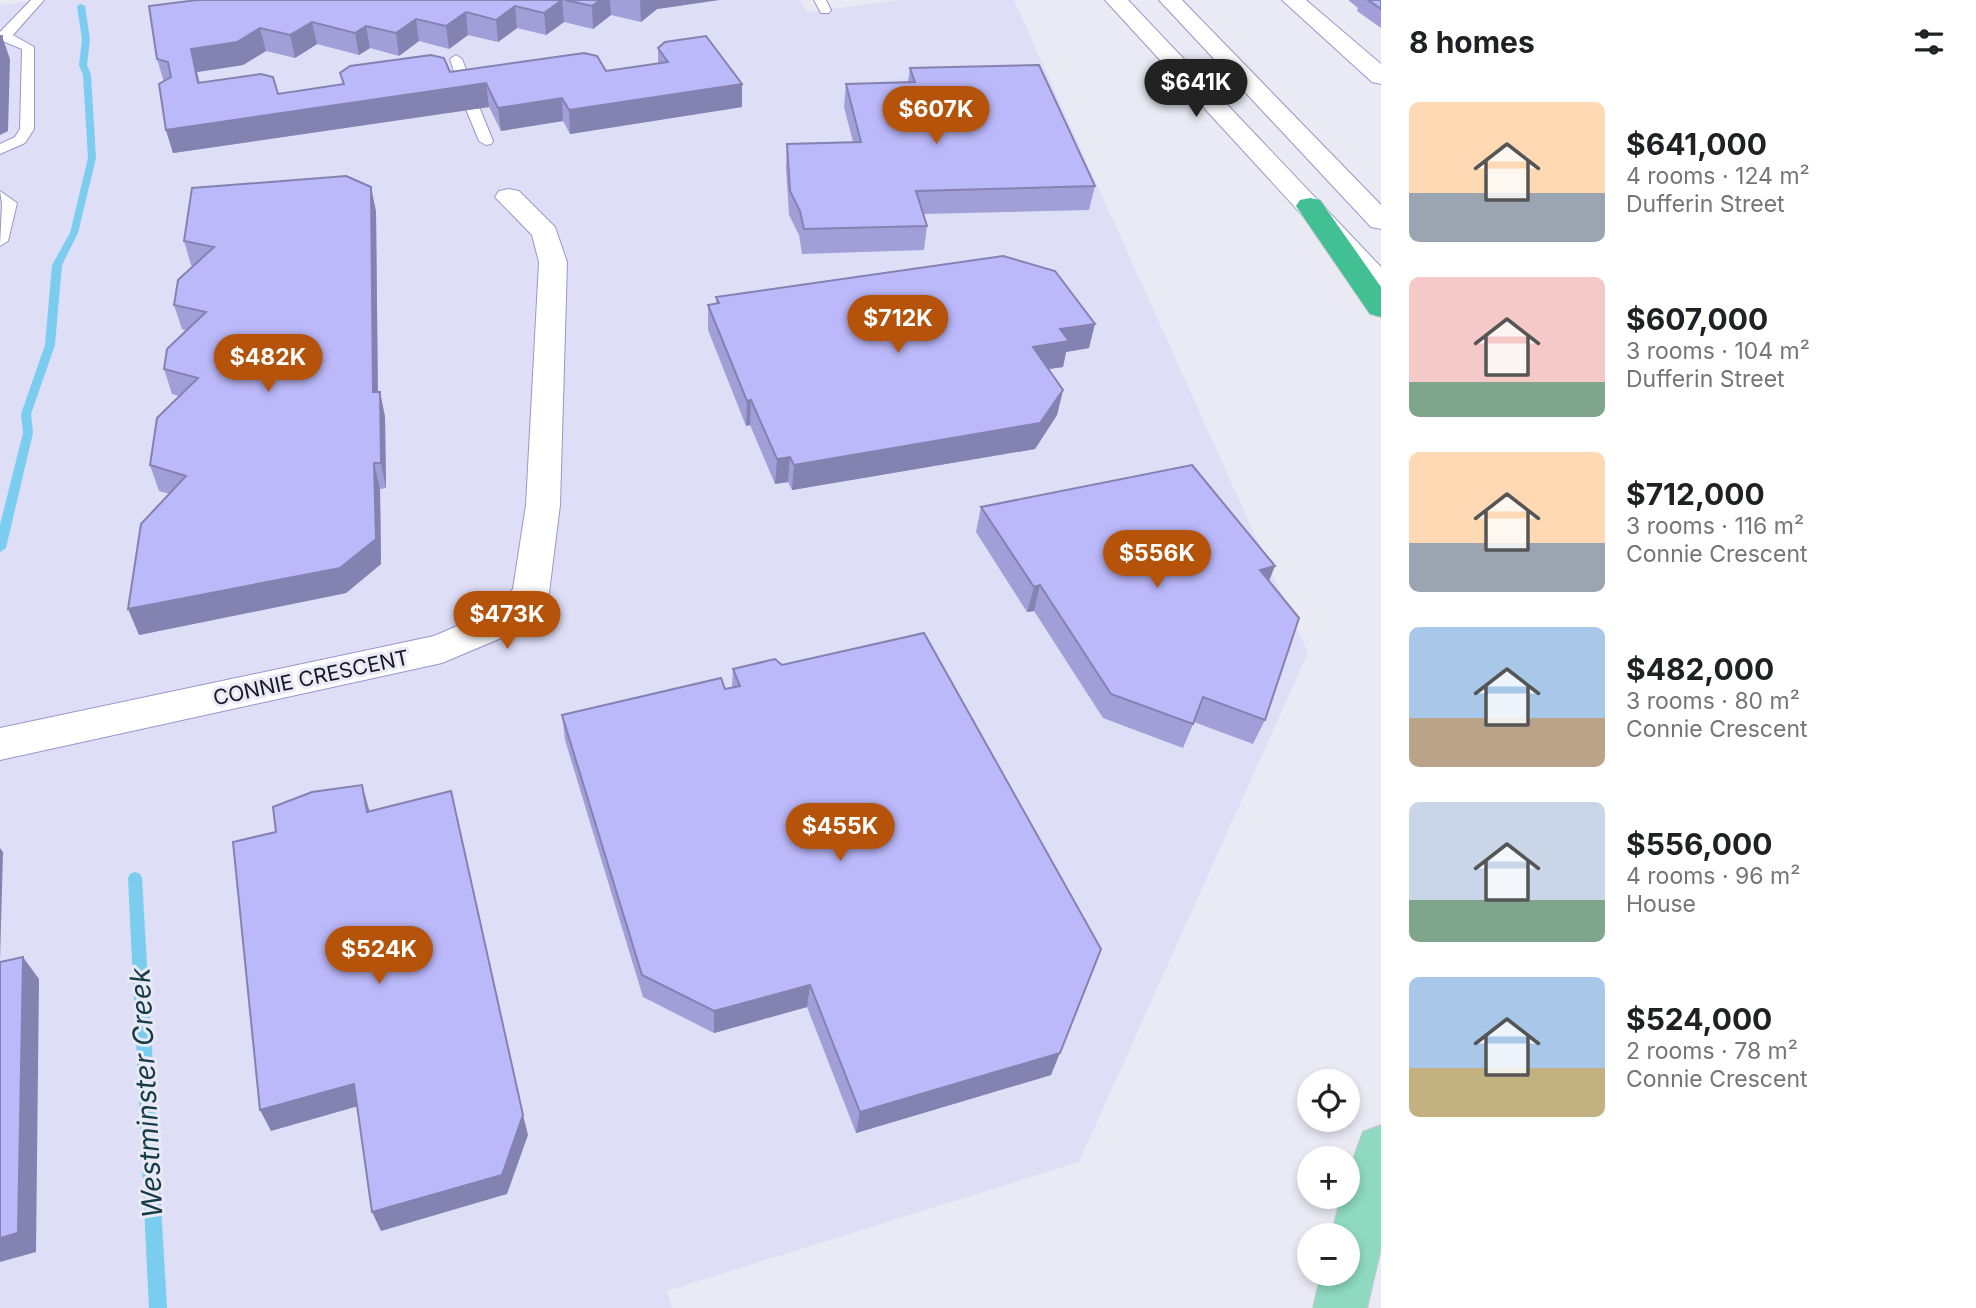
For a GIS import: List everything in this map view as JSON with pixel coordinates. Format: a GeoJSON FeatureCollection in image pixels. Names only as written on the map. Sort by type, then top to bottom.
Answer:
{"type":"FeatureCollection","features":[{"type":"Feature","properties":{"kind":"highway"},"geometry":{"type":"LineString","coordinates":[[1310,206],[1381,308]]}},
{"type":"Feature","properties":{"kind":"main road"},"geometry":{"type":"LineString","coordinates":[[1340,1308],[1370,1183],[1381,1150]]}},
{"type":"Feature","properties":{"kind":"street"},"geometry":{"type":"LineString","coordinates":[[1116,0],[1381,284]]}},
{"type":"Feature","properties":{"kind":"street"},"geometry":{"type":"LineString","coordinates":[[1170,0],[1381,221]]}},
{"type":"Feature","properties":{"kind":"street"},"geometry":{"type":"LineString","coordinates":[[1293,0],[1381,77]]}},
{"type":"Feature","properties":{"kind":"street","name":"CONNIE CRESCENT"},"geometry":{"type":"LineString","coordinates":[[0,744],[442,649],[505,621],[523,602],[531,593],[543,506],[553,262],[545,233],[509,197]]}},
{"type":"Feature","properties":{"kind":"lane"},"geometry":{"type":"LineString","coordinates":[[3,36],[38,0]]}},
{"type":"Feature","properties":{"kind":"lane"},"geometry":{"type":"LineString","coordinates":[[0,20],[5,25],[3,36]]}},
{"type":"Feature","properties":{"kind":"lane"},"geometry":{"type":"LineString","coordinates":[[0,150],[20,140],[27,129],[28,47],[3,36]]}},
{"type":"Feature","properties":{"kind":"lane"},"geometry":{"type":"LineString","coordinates":[[456,59],[468,93]]}},
{"type":"Feature","properties":{"kind":"lane"},"geometry":{"type":"LineString","coordinates":[[473,109],[486,141]]}},
{"type":"Feature","properties":{"kind":"lane"},"geometry":{"type":"LineString","coordinates":[[0,195],[10,203],[0,241]]}},
{"type":"Feature","properties":{"kind":"shaded area"},"geometry":{"type":"Polygon","coordinates":[[[42,0],[800,0],[808,12],[900,0],[1014,0],[1308,653],[1079,1162],[667,1291],[672,1308],[0,1308],[0,5],[42,0]]]}},
{"type":"Feature","properties":{"kind":"building"},"geometry":{"type":"Polygon","coordinates":[[[197,0],[562,0],[544,13],[515,6],[496,20],[466,12],[446,26],[416,19],[396,33],[366,26],[355,33],[312,22],[290,35],[260,28],[237,42],[191,49],[198,83],[261,74],[273,77],[278,94],[344,84],[340,73],[350,66],[431,55],[444,58],[450,72],[584,53],[597,56],[606,71],[668,62],[658,48],[665,42],[706,36],[742,84],[569,110],[562,98],[498,108],[486,83],[166,130],[159,84],[171,77],[168,62],[157,59],[149,6],[197,0]]]}},
{"type":"Feature","properties":{"kind":"building"},"geometry":{"type":"Polygon","coordinates":[[[565,0],[600,0],[592,6],[565,0]]]}},
{"type":"Feature","properties":{"kind":"building"},"geometry":{"type":"Polygon","coordinates":[[[1368,0],[1381,0],[1381,9],[1368,0]]]}},
{"type":"Feature","properties":{"kind":"building"},"geometry":{"type":"Polygon","coordinates":[[[0,36],[2,36],[0,91],[0,36]]]}},
{"type":"Feature","properties":{"kind":"building"},"geometry":{"type":"Polygon","coordinates":[[[1039,65],[1095,186],[916,191],[927,226],[804,229],[800,211],[790,191],[787,144],[861,142],[846,84],[915,82],[910,68],[1039,65]]]}},
{"type":"Feature","properties":{"kind":"building"},"geometry":{"type":"Polygon","coordinates":[[[346,176],[371,187],[373,392],[380,392],[381,463],[374,463],[376,539],[340,568],[128,609],[141,524],[186,476],[150,465],[157,418],[198,378],[164,369],[167,349],[206,312],[174,305],[178,280],[214,247],[184,241],[192,188],[346,176]]]}},
{"type":"Feature","properties":{"kind":"building"},"geometry":{"type":"Polygon","coordinates":[[[1003,256],[1055,271],[1095,324],[1060,329],[1069,341],[1033,347],[1063,390],[1040,423],[794,465],[790,457],[777,459],[751,400],[747,401],[708,305],[719,303],[716,297],[1003,256]]]}},
{"type":"Feature","properties":{"kind":"building"},"geometry":{"type":"Polygon","coordinates":[[[1192,465],[1275,566],[1260,570],[1299,618],[1265,720],[1203,697],[1193,724],[1111,694],[1040,585],[1034,587],[981,507],[1192,465]]]}},
{"type":"Feature","properties":{"kind":"building"},"geometry":{"type":"Polygon","coordinates":[[[924,633],[1101,949],[1060,1053],[860,1112],[810,985],[714,1011],[642,975],[562,715],[721,678],[725,689],[740,686],[733,669],[775,659],[782,665],[924,633]]]}},
{"type":"Feature","properties":{"kind":"building"},"geometry":{"type":"Polygon","coordinates":[[[362,785],[367,812],[451,791],[523,1115],[502,1175],[372,1212],[354,1084],[260,1110],[233,842],[276,832],[273,807],[312,792],[362,785]]]}},
{"type":"Feature","properties":{"kind":"building"},"geometry":{"type":"Polygon","coordinates":[[[23,957],[18,1233],[0,1238],[0,962],[23,957]]]}},
{"type":"Feature","properties":{"kind":"waterway","name":"Westminster Creek"},"geometry":{"type":"LineString","coordinates":[[0,548],[28,433],[26,414],[50,345],[57,265],[74,233],[92,158],[87,75],[83,65],[86,39],[81,6]]}},
{"type":"Feature","properties":{"kind":"waterway","name":"Westminster Creek"},"geometry":{"type":"LineString","coordinates":[[135,878],[158,1308]]}}]}
